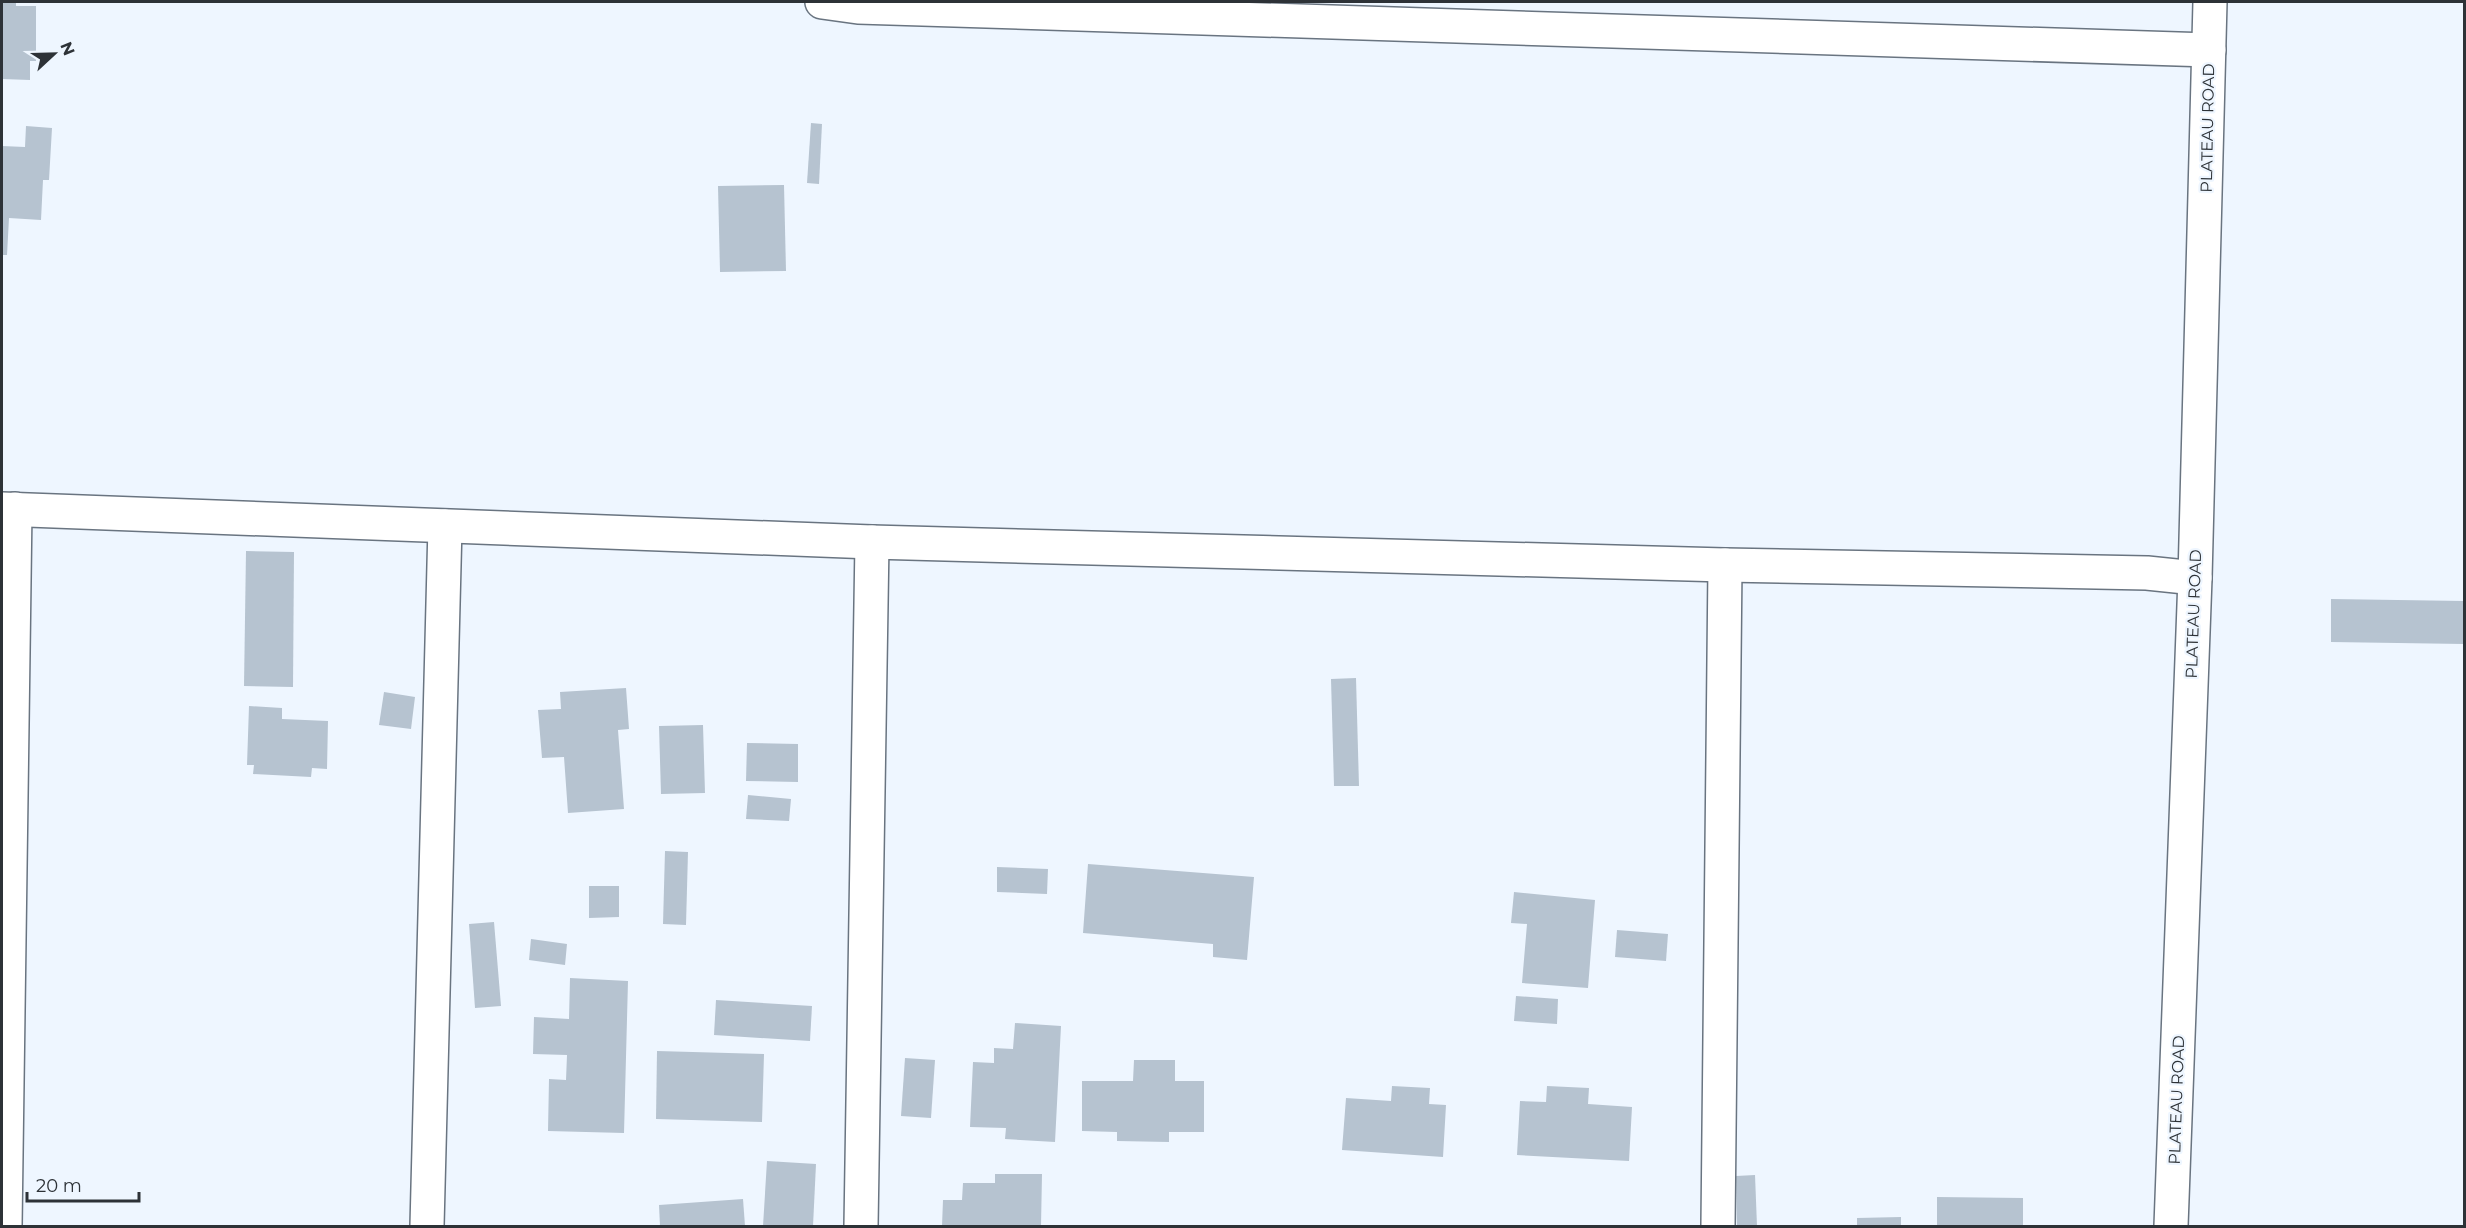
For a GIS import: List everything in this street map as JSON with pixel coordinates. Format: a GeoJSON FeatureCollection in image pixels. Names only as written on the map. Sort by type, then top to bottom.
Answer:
{"type":"FeatureCollection","features":[{"type":"Feature","properties":{"kind":"street"},"geometry":{"type":"LineString","coordinates":[[822,2],[870,8],[2209,50]]}},
{"type":"Feature","properties":{"kind":"street","name":"PLATEAU ROAD"},"geometry":{"type":"LineString","coordinates":[[2171,1227],[2195,578],[2210,2]]}},
{"type":"Feature","properties":{"kind":"street"},"geometry":{"type":"LineString","coordinates":[[5,1227],[8,509],[872,542],[1725,565],[2147,573],[2195,578]]}},
{"type":"Feature","properties":{"kind":"street"},"geometry":{"type":"LineString","coordinates":[[427,1227],[446,526]]}},
{"type":"Feature","properties":{"kind":"street"},"geometry":{"type":"LineString","coordinates":[[861,1227],[872,542]]}},
{"type":"Feature","properties":{"kind":"street"},"geometry":{"type":"LineString","coordinates":[[1718,1227],[1725,565]]}},
{"type":"Feature","properties":{"kind":"building"},"geometry":{"type":"Polygon","coordinates":[[[2,2],[16,2],[16,6],[36,6],[36,61],[30,61],[30,80],[2,79],[2,2]]]}},
{"type":"Feature","properties":{"kind":"building"},"geometry":{"type":"Polygon","coordinates":[[[811,123],[822,124],[819,184],[807,183],[811,123]]]}},
{"type":"Feature","properties":{"kind":"building"},"geometry":{"type":"Polygon","coordinates":[[[26,126],[52,128],[49,180],[43,180],[41,220],[9,218],[7,255],[2,255],[2,146],[25,147],[26,126]]]}},
{"type":"Feature","properties":{"kind":"building"},"geometry":{"type":"Polygon","coordinates":[[[784,185],[786,271],[720,272],[718,186],[784,185]]]}},
{"type":"Feature","properties":{"kind":"building"},"geometry":{"type":"Polygon","coordinates":[[[246,551],[294,552],[293,687],[244,686],[246,551]]]}},
{"type":"Feature","properties":{"kind":"building"},"geometry":{"type":"Polygon","coordinates":[[[2331,599],[2464,601],[2464,644],[2331,642],[2331,599]]]}},
{"type":"Feature","properties":{"kind":"building"},"geometry":{"type":"Polygon","coordinates":[[[1356,678],[1359,786],[1334,786],[1331,679],[1356,678]]]}},
{"type":"Feature","properties":{"kind":"building"},"geometry":{"type":"Polygon","coordinates":[[[626,688],[629,729],[618,730],[624,809],[568,813],[564,757],[542,758],[538,710],[561,709],[560,692],[626,688]]]}},
{"type":"Feature","properties":{"kind":"building"},"geometry":{"type":"Polygon","coordinates":[[[384,692],[415,697],[411,729],[379,725],[384,692]]]}},
{"type":"Feature","properties":{"kind":"building"},"geometry":{"type":"Polygon","coordinates":[[[249,706],[282,708],[282,719],[328,721],[327,769],[312,768],[311,777],[253,774],[254,765],[247,765],[249,706]]]}},
{"type":"Feature","properties":{"kind":"building"},"geometry":{"type":"Polygon","coordinates":[[[703,725],[705,793],[661,794],[659,726],[703,725]]]}},
{"type":"Feature","properties":{"kind":"building"},"geometry":{"type":"Polygon","coordinates":[[[747,743],[798,744],[798,782],[746,781],[747,743]]]}},
{"type":"Feature","properties":{"kind":"building"},"geometry":{"type":"Polygon","coordinates":[[[748,795],[791,799],[789,821],[746,819],[748,795]]]}},
{"type":"Feature","properties":{"kind":"building"},"geometry":{"type":"Polygon","coordinates":[[[665,851],[688,852],[686,925],[663,924],[665,851]]]}},
{"type":"Feature","properties":{"kind":"building"},"geometry":{"type":"Polygon","coordinates":[[[1088,864],[1254,877],[1247,960],[1213,957],[1213,944],[1083,933],[1088,864]]]}},
{"type":"Feature","properties":{"kind":"building"},"geometry":{"type":"Polygon","coordinates":[[[997,867],[1048,869],[1047,894],[997,892],[997,867]]]}},
{"type":"Feature","properties":{"kind":"building"},"geometry":{"type":"Polygon","coordinates":[[[589,886],[619,886],[619,917],[589,918],[589,886]]]}},
{"type":"Feature","properties":{"kind":"building"},"geometry":{"type":"Polygon","coordinates":[[[1514,892],[1595,900],[1588,988],[1522,983],[1527,924],[1511,923],[1514,892]]]}},
{"type":"Feature","properties":{"kind":"building"},"geometry":{"type":"Polygon","coordinates":[[[494,922],[501,1006],[475,1008],[469,924],[494,922]]]}},
{"type":"Feature","properties":{"kind":"building"},"geometry":{"type":"Polygon","coordinates":[[[1617,930],[1668,934],[1666,961],[1615,957],[1617,930]]]}},
{"type":"Feature","properties":{"kind":"building"},"geometry":{"type":"Polygon","coordinates":[[[531,939],[567,944],[565,965],[529,960],[531,939]]]}},
{"type":"Feature","properties":{"kind":"building"},"geometry":{"type":"Polygon","coordinates":[[[570,978],[628,981],[624,1133],[548,1131],[549,1079],[566,1080],[567,1055],[533,1054],[534,1017],[569,1019],[570,978]]]}},
{"type":"Feature","properties":{"kind":"building"},"geometry":{"type":"Polygon","coordinates":[[[1516,996],[1558,999],[1557,1024],[1514,1021],[1516,996]]]}},
{"type":"Feature","properties":{"kind":"building"},"geometry":{"type":"Polygon","coordinates":[[[716,1000],[812,1006],[810,1041],[714,1035],[716,1000]]]}},
{"type":"Feature","properties":{"kind":"building"},"geometry":{"type":"Polygon","coordinates":[[[1015,1023],[1061,1026],[1055,1142],[1005,1139],[1006,1128],[970,1127],[973,1062],[994,1063],[994,1048],[1013,1049],[1015,1023]]]}},
{"type":"Feature","properties":{"kind":"building"},"geometry":{"type":"Polygon","coordinates":[[[657,1051],[764,1054],[762,1122],[656,1119],[657,1051]]]}},
{"type":"Feature","properties":{"kind":"building"},"geometry":{"type":"Polygon","coordinates":[[[905,1058],[935,1060],[931,1118],[901,1116],[905,1058]]]}},
{"type":"Feature","properties":{"kind":"building"},"geometry":{"type":"Polygon","coordinates":[[[1134,1060],[1175,1060],[1175,1081],[1204,1081],[1204,1132],[1169,1132],[1169,1142],[1117,1141],[1117,1132],[1082,1131],[1082,1081],[1133,1081],[1134,1060]]]}},
{"type":"Feature","properties":{"kind":"building"},"geometry":{"type":"Polygon","coordinates":[[[1392,1086],[1430,1088],[1429,1104],[1446,1105],[1443,1157],[1342,1150],[1346,1098],[1391,1101],[1392,1086]]]}},
{"type":"Feature","properties":{"kind":"building"},"geometry":{"type":"Polygon","coordinates":[[[1547,1086],[1589,1088],[1588,1104],[1632,1107],[1629,1161],[1517,1155],[1520,1101],[1546,1102],[1547,1086]]]}},
{"type":"Feature","properties":{"kind":"building"},"geometry":{"type":"Polygon","coordinates":[[[767,1161],[816,1164],[813,1226],[763,1226],[767,1161]]]}},
{"type":"Feature","properties":{"kind":"building"},"geometry":{"type":"Polygon","coordinates":[[[995,1174],[1042,1174],[1041,1226],[942,1226],[943,1200],[962,1200],[963,1183],[995,1183],[995,1174]]]}},
{"type":"Feature","properties":{"kind":"building"},"geometry":{"type":"Polygon","coordinates":[[[1755,1175],[1757,1226],[1737,1226],[1736,1176],[1755,1175]]]}},
{"type":"Feature","properties":{"kind":"building"},"geometry":{"type":"Polygon","coordinates":[[[1937,1197],[2023,1198],[2023,1226],[1937,1226],[1937,1197]]]}},
{"type":"Feature","properties":{"kind":"building"},"geometry":{"type":"Polygon","coordinates":[[[743,1199],[745,1226],[660,1226],[659,1205],[743,1199]]]}},
{"type":"Feature","properties":{"kind":"building"},"geometry":{"type":"Polygon","coordinates":[[[1901,1217],[1901,1226],[1857,1226],[1857,1218],[1901,1217]]]}}]}
